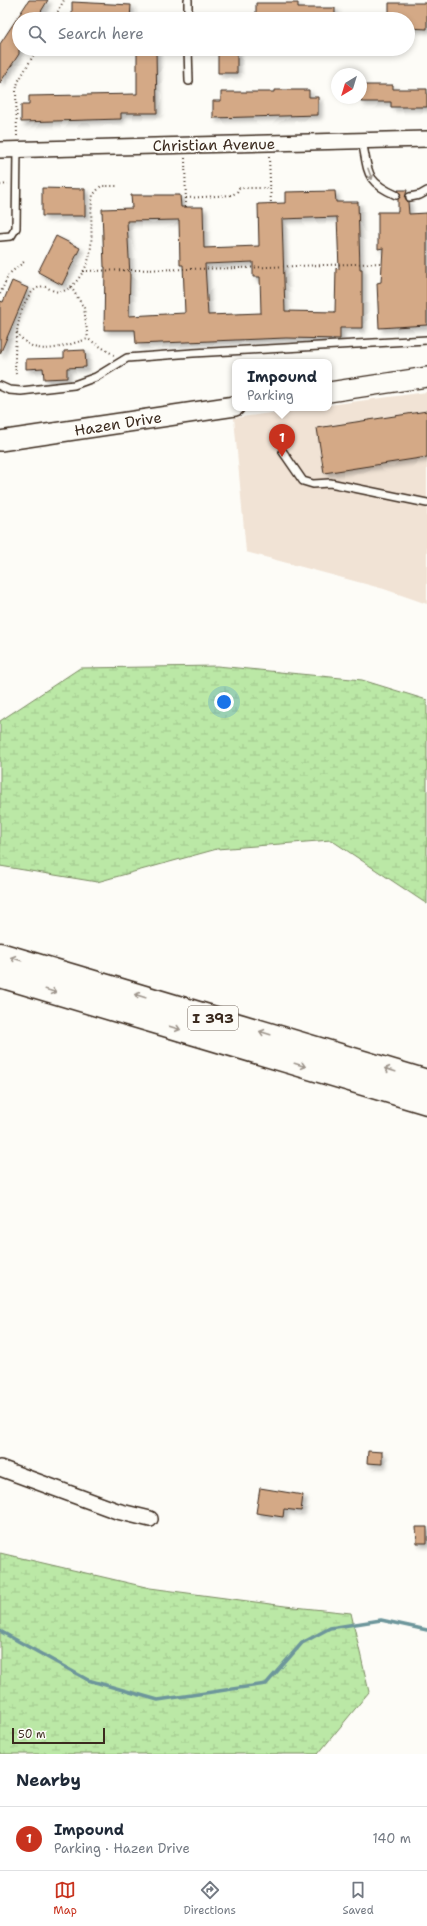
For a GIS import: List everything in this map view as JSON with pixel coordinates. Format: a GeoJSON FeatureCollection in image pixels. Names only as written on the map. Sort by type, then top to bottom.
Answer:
{"type":"FeatureCollection","features":[{"type":"Feature","properties":{"kind":"highway","name":"I 393"},"geometry":{"type":"LineString","coordinates":[[0,954],[427,1081]]}},
{"type":"Feature","properties":{"kind":"highway","name":"I 393"},"geometry":{"type":"LineString","coordinates":[[0,976],[427,1103]]}},
{"type":"Feature","properties":{"kind":"street","name":"Christian Avenue"},"geometry":{"type":"LineString","coordinates":[[0,150],[17,143],[362,141],[427,139]]}},
{"type":"Feature","properties":{"kind":"street"},"geometry":{"type":"LineString","coordinates":[[332,392],[425,378]]}},
{"type":"Feature","properties":{"kind":"street","name":"Hazen Drive"},"geometry":{"type":"LineString","coordinates":[[0,441],[232,406]]}},
{"type":"Feature","properties":{"kind":"street"},"geometry":{"type":"LineString","coordinates":[[0,1468],[116,1511],[150,1519]]}},
{"type":"Feature","properties":{"kind":"lane"},"geometry":{"type":"LineString","coordinates":[[188,0],[188,12]]}},
{"type":"Feature","properties":{"kind":"lane"},"geometry":{"type":"LineString","coordinates":[[188,56],[189,82]]}},
{"type":"Feature","properties":{"kind":"lane"},"geometry":{"type":"LineString","coordinates":[[362,141],[369,175],[373,182],[379,188],[396,195]]}},
{"type":"Feature","properties":{"kind":"lane"},"geometry":{"type":"LineString","coordinates":[[0,237],[10,236],[16,228],[17,143]]}},
{"type":"Feature","properties":{"kind":"lane"},"geometry":{"type":"LineString","coordinates":[[410,197],[420,195],[427,191]]}},
{"type":"Feature","properties":{"kind":"lane"},"geometry":{"type":"LineString","coordinates":[[0,386],[9,390],[21,391],[74,385],[96,377],[127,358],[427,340]]}},
{"type":"Feature","properties":{"kind":"lane"},"geometry":{"type":"LineString","coordinates":[[283,452],[304,481],[313,484],[330,483],[427,503]]}},
{"type":"Feature","properties":{"kind":"path"},"geometry":{"type":"LineString","coordinates":[[58,12],[64,0]]}},
{"type":"Feature","properties":{"kind":"path"},"geometry":{"type":"LineString","coordinates":[[17,143],[16,91],[18,82],[33,56]]}},
{"type":"Feature","properties":{"kind":"path"},"geometry":{"type":"LineString","coordinates":[[269,156],[271,204]]}},
{"type":"Feature","properties":{"kind":"path"},"geometry":{"type":"LineString","coordinates":[[185,158],[186,207]]}},
{"type":"Feature","properties":{"kind":"path"},"geometry":{"type":"LineString","coordinates":[[16,374],[14,348],[21,314],[28,298],[36,289],[45,286],[61,292],[71,287],[83,271],[88,259],[93,195],[101,186],[119,186]]}},
{"type":"Feature","properties":{"kind":"path"},"geometry":{"type":"LineString","coordinates":[[186,198],[232,195],[237,192],[239,188],[270,188]]}},
{"type":"Feature","properties":{"kind":"path"},"geometry":{"type":"LineString","coordinates":[[0,294],[9,274],[25,261]]}},
{"type":"Feature","properties":{"kind":"path"},"geometry":{"type":"LineString","coordinates":[[83,271],[382,263]]}},
{"type":"Feature","properties":{"kind":"path"},"geometry":{"type":"LineString","coordinates":[[71,287],[84,308],[88,339]]}},
{"type":"Feature","properties":{"kind":"path"},"geometry":{"type":"LineString","coordinates":[[17,331],[25,344],[32,348],[52,348],[88,339],[123,360]]}},
{"type":"Feature","properties":{"kind":"shaded area"},"geometry":{"type":"Polygon","coordinates":[[[427,392],[427,604],[384,589],[246,552],[234,418],[285,411],[332,411],[332,405],[427,392]]]}},
{"type":"Feature","properties":{"kind":"green space"},"geometry":{"type":"Polygon","coordinates":[[[217,666],[362,680],[427,700],[427,904],[331,840],[217,849],[97,882],[0,866],[0,721],[80,668],[217,666]]]}},
{"type":"Feature","properties":{"kind":"green space"},"geometry":{"type":"Polygon","coordinates":[[[0,1553],[150,1588],[351,1613],[369,1692],[318,1754],[0,1754],[0,1553]]]}},
{"type":"Feature","properties":{"kind":"building"},"geometry":{"type":"Polygon","coordinates":[[[29,0],[48,0],[41,12],[21,12],[29,0]]]}},
{"type":"Feature","properties":{"kind":"building"},"geometry":{"type":"Polygon","coordinates":[[[72,2],[131,5],[130,12],[72,12],[72,2]]]}},
{"type":"Feature","properties":{"kind":"building"},"geometry":{"type":"Polygon","coordinates":[[[256,3],[298,3],[298,8],[335,8],[335,12],[256,12],[256,3]]]}},
{"type":"Feature","properties":{"kind":"building"},"geometry":{"type":"Polygon","coordinates":[[[389,3],[427,3],[427,29],[415,28],[415,12],[389,12],[389,3]]]}},
{"type":"Feature","properties":{"kind":"building"},"geometry":{"type":"Polygon","coordinates":[[[12,26],[12,56],[18,56],[0,83],[0,44],[12,26]]]}},
{"type":"Feature","properties":{"kind":"building"},"geometry":{"type":"Polygon","coordinates":[[[137,56],[156,56],[157,113],[121,113],[121,119],[21,122],[21,105],[29,105],[29,96],[137,94],[137,56]]]}},
{"type":"Feature","properties":{"kind":"building"},"geometry":{"type":"Polygon","coordinates":[[[218,56],[237,56],[237,73],[218,73],[218,56]]]}},
{"type":"Feature","properties":{"kind":"building"},"geometry":{"type":"Polygon","coordinates":[[[367,85],[393,85],[393,89],[427,89],[427,107],[391,107],[391,102],[367,102],[367,85]]]}},
{"type":"Feature","properties":{"kind":"building"},"geometry":{"type":"Polygon","coordinates":[[[274,90],[309,90],[309,97],[318,97],[318,115],[213,118],[213,101],[221,101],[221,92],[274,92],[274,90]]]}},
{"type":"Feature","properties":{"kind":"building"},"geometry":{"type":"Polygon","coordinates":[[[42,188],[85,189],[85,216],[42,216],[42,188]]]}},
{"type":"Feature","properties":{"kind":"building"},"geometry":{"type":"Polygon","coordinates":[[[398,190],[407,190],[405,198],[408,202],[409,214],[427,213],[427,325],[379,328],[377,283],[381,282],[383,248],[378,249],[378,212],[398,212],[398,199],[401,195],[398,190]]]}},
{"type":"Feature","properties":{"kind":"building"},"geometry":{"type":"Polygon","coordinates":[[[335,191],[336,202],[358,202],[360,269],[362,269],[362,328],[340,328],[340,339],[286,338],[136,344],[135,330],[104,330],[105,267],[102,209],[132,208],[131,195],[180,195],[181,207],[203,207],[204,248],[259,246],[258,204],[285,203],[285,192],[335,191]],[[337,217],[282,219],[285,311],[335,312],[336,268],[339,269],[337,217]],[[179,220],[127,221],[130,276],[129,316],[185,313],[183,265],[180,265],[179,220]],[[253,262],[205,264],[208,315],[261,313],[260,277],[253,277],[253,262]]]}},
{"type":"Feature","properties":{"kind":"building"},"geometry":{"type":"Polygon","coordinates":[[[56,236],[80,248],[62,285],[38,272],[56,236]]]}},
{"type":"Feature","properties":{"kind":"building"},"geometry":{"type":"Polygon","coordinates":[[[12,281],[28,288],[0,354],[0,301],[3,302],[12,281]]]}},
{"type":"Feature","properties":{"kind":"building"},"geometry":{"type":"Polygon","coordinates":[[[85,350],[86,367],[67,368],[67,378],[44,379],[43,368],[26,369],[26,359],[64,358],[64,351],[85,350]]]}},
{"type":"Feature","properties":{"kind":"building"},"geometry":{"type":"Polygon","coordinates":[[[427,411],[427,457],[324,473],[317,428],[427,411]]]}},
{"type":"Feature","properties":{"kind":"building"},"geometry":{"type":"Polygon","coordinates":[[[368,1451],[382,1452],[382,1464],[367,1463],[368,1451]]]}},
{"type":"Feature","properties":{"kind":"building"},"geometry":{"type":"Polygon","coordinates":[[[260,1488],[303,1495],[301,1511],[284,1509],[283,1517],[256,1513],[260,1488]]]}},
{"type":"Feature","properties":{"kind":"building"},"geometry":{"type":"Polygon","coordinates":[[[416,1527],[427,1527],[427,1543],[417,1543],[416,1527]]]}},
{"type":"Feature","properties":{"kind":"waterway"},"geometry":{"type":"LineString","coordinates":[[0,1631],[88,1680],[158,1700],[266,1684],[302,1643],[330,1628],[381,1620],[427,1630]]}},
{"type":"Feature","properties":{"kind":"place","name":"Impound"},"geometry":{"type":"Point","coordinates":[282,457]}}]}
